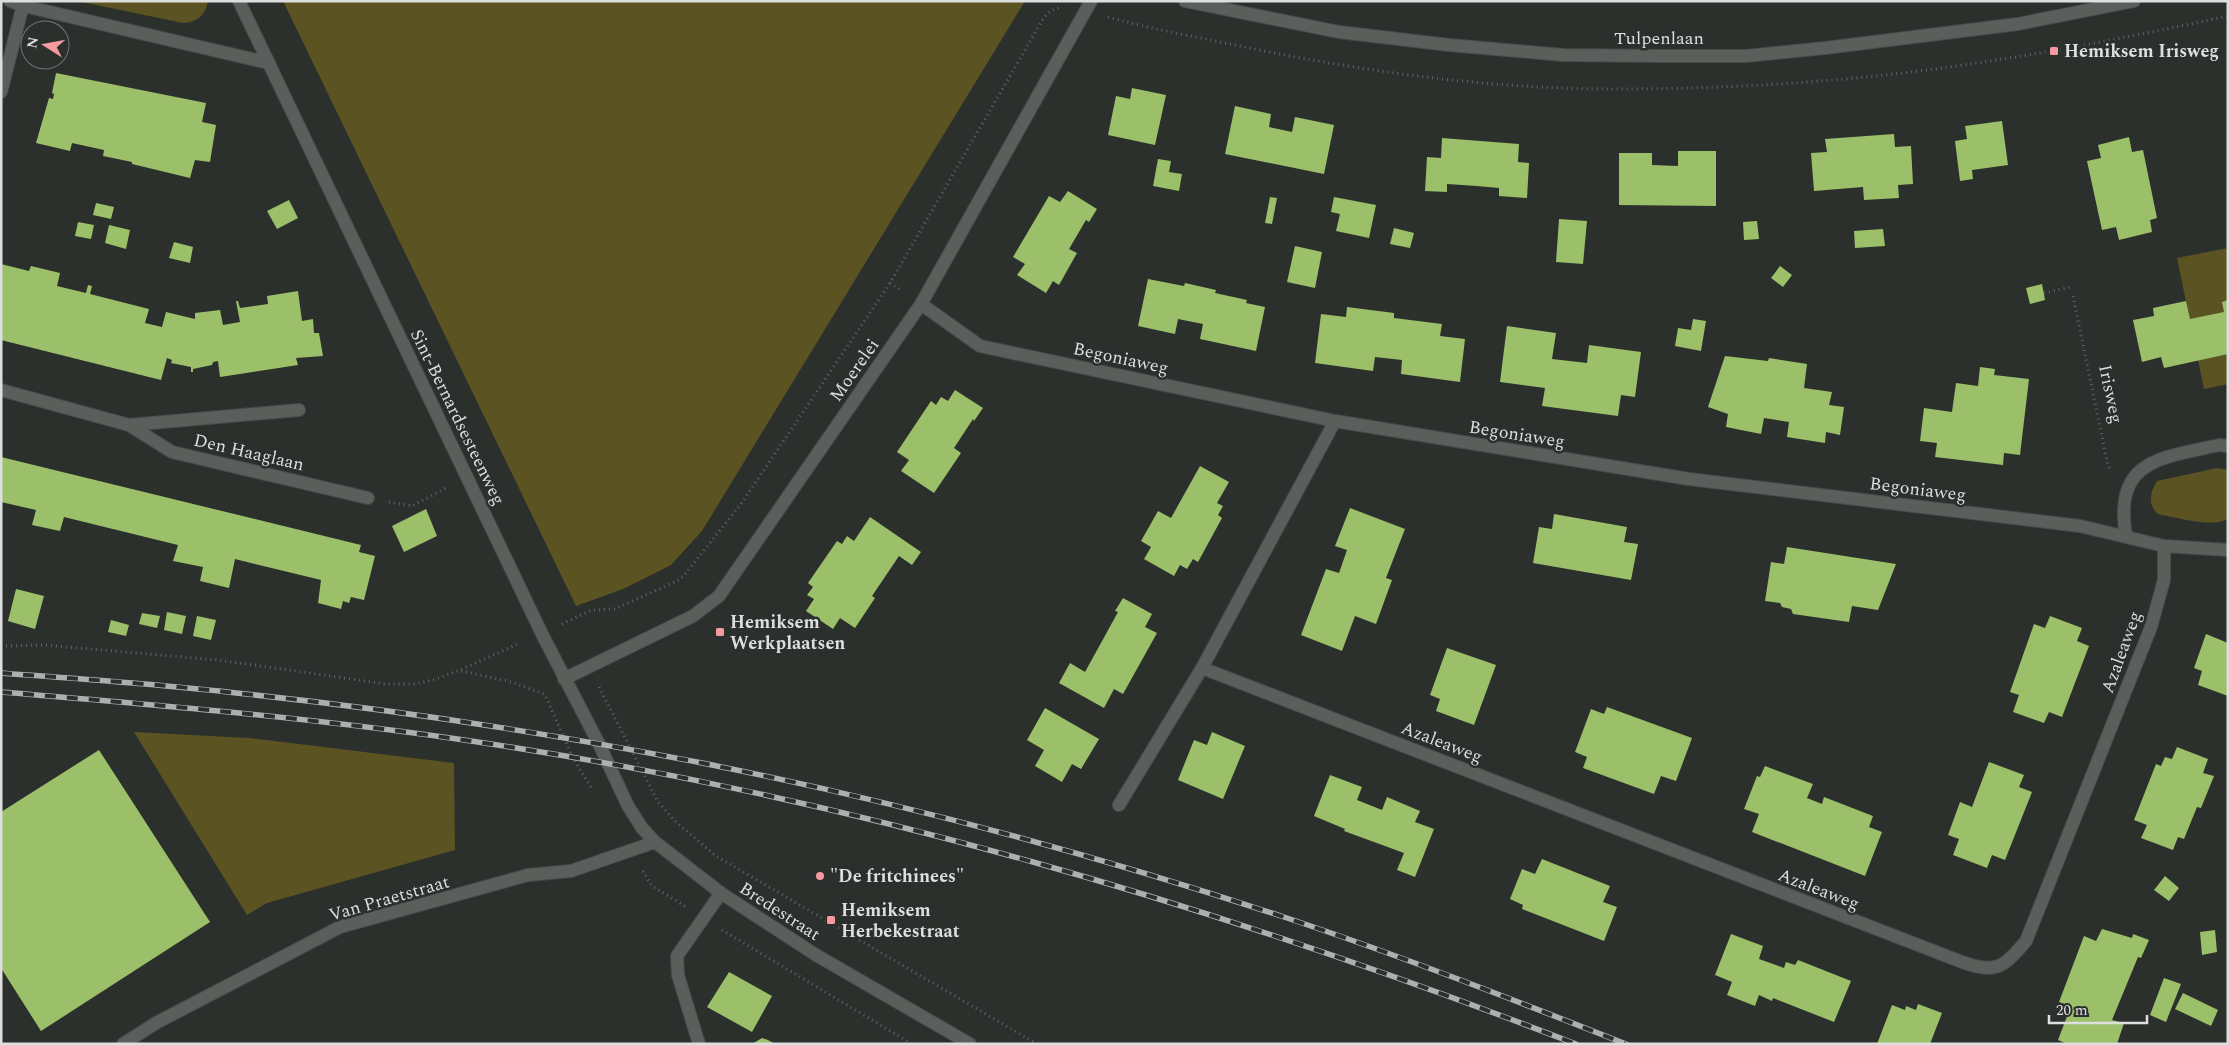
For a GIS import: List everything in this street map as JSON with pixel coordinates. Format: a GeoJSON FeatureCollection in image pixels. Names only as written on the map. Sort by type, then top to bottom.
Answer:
{"type":"FeatureCollection","features":[{"type":"Feature","properties":{"kind":"street"},"geometry":{"type":"LineString","coordinates":[[10,1],[268,62]]}},
{"type":"Feature","properties":{"kind":"street","name":"Sint-Bernardsesteenweg"},"geometry":{"type":"LineString","coordinates":[[239,1],[564,679],[599,744],[628,806],[642,828],[656,842]]}},
{"type":"Feature","properties":{"kind":"street","name":"Tulpenlaan"},"geometry":{"type":"LineString","coordinates":[[1185,1],[1338,32],[1449,45],[1563,54],[1657,56],[1746,56],[1825,48],[2018,24],[2134,1]]}},
{"type":"Feature","properties":{"kind":"street"},"geometry":{"type":"LineString","coordinates":[[1,92],[24,4]]}},
{"type":"Feature","properties":{"kind":"street","name":"Moerelei"},"geometry":{"type":"LineString","coordinates":[[564,679],[693,616],[719,596],[920,304],[1088,6]]}},
{"type":"Feature","properties":{"kind":"street","name":"Begoniaweg"},"geometry":{"type":"LineString","coordinates":[[920,304],[980,346],[1335,422],[1689,480],[2080,526],[2126,536]]}},
{"type":"Feature","properties":{"kind":"street","name":"Den Haaglaan"},"geometry":{"type":"LineString","coordinates":[[1,390],[129,424],[172,452],[368,498]]}},
{"type":"Feature","properties":{"kind":"street","name":"Den Haaglaan"},"geometry":{"type":"LineString","coordinates":[[129,424],[299,410]]}},
{"type":"Feature","properties":{"kind":"street"},"geometry":{"type":"LineString","coordinates":[[1119,805],[1202,668],[1335,422]]}},
{"type":"Feature","properties":{"kind":"street"},"geometry":{"type":"LineString","coordinates":[[2228,446],[2219,445],[2157,459],[2138,471],[2127,493],[2123,516],[2126,536],[2164,546],[2213,551],[2228,550]]}},
{"type":"Feature","properties":{"kind":"street","name":"Azaleaweg"},"geometry":{"type":"LineString","coordinates":[[1202,668],[1962,962],[1981,969],[1998,967],[2010,960],[2026,941],[2151,627],[2164,580],[2164,546]]}},
{"type":"Feature","properties":{"kind":"street","name":"Bredestraat"},"geometry":{"type":"LineString","coordinates":[[656,842],[720,893],[816,955],[970,1044]]}},
{"type":"Feature","properties":{"kind":"street","name":"Van Praetstraat"},"geometry":{"type":"LineString","coordinates":[[123,1044],[156,1023],[340,928],[528,875],[571,871],[656,842]]}},
{"type":"Feature","properties":{"kind":"street"},"geometry":{"type":"LineString","coordinates":[[699,1044],[678,975],[677,956],[720,893]]}},
{"type":"Feature","properties":{"kind":"path"},"geometry":{"type":"LineString","coordinates":[[565,622],[592,610],[615,609],[682,579],[741,504],[890,283],[1043,19],[1058,7],[1088,6]]}},
{"type":"Feature","properties":{"kind":"path"},"geometry":{"type":"LineString","coordinates":[[2044,293],[2071,287]]}},
{"type":"Feature","properties":{"kind":"path","name":"Irisweg"},"geometry":{"type":"LineString","coordinates":[[2073,296],[2108,466],[2127,493]]}},
{"type":"Feature","properties":{"kind":"path"},"geometry":{"type":"LineString","coordinates":[[368,498],[412,506],[446,488],[450,497]]}},
{"type":"Feature","properties":{"kind":"path"},"geometry":{"type":"LineString","coordinates":[[1,646],[44,645],[218,660],[386,684],[414,684],[460,670],[521,642],[517,634]]}},
{"type":"Feature","properties":{"kind":"path"},"geometry":{"type":"LineString","coordinates":[[460,670],[522,685],[544,694],[573,758],[596,796]]}},
{"type":"Feature","properties":{"kind":"path"},"geometry":{"type":"LineString","coordinates":[[610,708],[658,802],[675,821],[716,856],[1037,1044]]}},
{"type":"Feature","properties":{"kind":"path"},"geometry":{"type":"LineString","coordinates":[[649,882],[652,886],[912,1044]]}},
{"type":"Feature","properties":{"kind":"shaded area"},"geometry":{"type":"Polygon","coordinates":[[[77,1],[208,1],[205,11],[200,17],[183,23],[77,1]]]}},
{"type":"Feature","properties":{"kind":"shaded area"},"geometry":{"type":"Polygon","coordinates":[[[283,1],[1025,1],[702,531],[671,565],[623,589],[576,606],[283,1]]]}},
{"type":"Feature","properties":{"kind":"shaded area"},"geometry":{"type":"Polygon","coordinates":[[[2228,248],[2228,384],[2204,389],[2177,258],[2228,248]]]}},
{"type":"Feature","properties":{"kind":"shaded area"},"geometry":{"type":"Polygon","coordinates":[[[2217,468],[2228,470],[2228,518],[2214,522],[2184,519],[2158,514],[2152,507],[2151,498],[2157,481],[2217,468]]]}},
{"type":"Feature","properties":{"kind":"shaded area"},"geometry":{"type":"Polygon","coordinates":[[[134,732],[249,738],[454,763],[455,850],[267,903],[247,915],[134,732]]]}},
{"type":"Feature","properties":{"kind":"building"},"geometry":{"type":"Polygon","coordinates":[[[56,73],[206,103],[202,122],[216,125],[210,162],[195,160],[190,178],[103,156],[104,150],[72,143],[70,151],[36,143],[49,98],[53,99],[54,94],[52,93],[56,73]]]}},
{"type":"Feature","properties":{"kind":"building"},"geometry":{"type":"Polygon","coordinates":[[[1132,88],[1166,95],[1155,145],[1108,135],[1116,96],[1130,99],[1132,88]]]}},
{"type":"Feature","properties":{"kind":"building"},"geometry":{"type":"Polygon","coordinates":[[[1235,106],[1271,114],[1269,127],[1292,132],[1295,117],[1334,125],[1324,174],[1225,154],[1235,106]]]}},
{"type":"Feature","properties":{"kind":"building"},"geometry":{"type":"Polygon","coordinates":[[[2002,121],[2008,165],[1972,170],[1973,179],[1960,181],[1955,141],[1967,139],[1965,126],[2002,121]]]}},
{"type":"Feature","properties":{"kind":"building"},"geometry":{"type":"Polygon","coordinates":[[[1894,134],[1895,147],[1911,146],[1913,184],[1898,185],[1899,198],[1864,200],[1863,187],[1814,191],[1811,153],[1827,152],[1825,139],[1894,134]]]}},
{"type":"Feature","properties":{"kind":"building"},"geometry":{"type":"Polygon","coordinates":[[[2129,137],[2132,152],[2143,150],[2157,218],[2150,220],[2152,232],[2119,240],[2116,227],[2102,230],[2087,161],[2101,158],[2098,145],[2129,137]]]}},
{"type":"Feature","properties":{"kind":"building"},"geometry":{"type":"Polygon","coordinates":[[[1442,138],[1519,144],[1518,162],[1529,163],[1527,198],[1499,196],[1499,188],[1477,186],[1447,184],[1447,192],[1425,191],[1427,157],[1441,158],[1442,138]]]}},
{"type":"Feature","properties":{"kind":"building"},"geometry":{"type":"Polygon","coordinates":[[[1678,151],[1716,151],[1716,206],[1619,205],[1619,153],[1652,153],[1652,165],[1678,166],[1678,151]]]}},
{"type":"Feature","properties":{"kind":"building"},"geometry":{"type":"Polygon","coordinates":[[[1158,159],[1171,161],[1169,172],[1182,174],[1179,191],[1153,186],[1158,159]]]}},
{"type":"Feature","properties":{"kind":"building"},"geometry":{"type":"Polygon","coordinates":[[[1068,191],[1097,209],[1089,222],[1086,220],[1069,249],[1077,253],[1059,285],[1053,281],[1046,293],[1017,275],[1025,264],[1013,257],[1049,196],[1060,202],[1068,191]]]}},
{"type":"Feature","properties":{"kind":"building"},"geometry":{"type":"Polygon","coordinates":[[[1270,197],[1277,198],[1272,224],[1265,223],[1270,197]]]}},
{"type":"Feature","properties":{"kind":"building"},"geometry":{"type":"Polygon","coordinates":[[[1334,197],[1376,205],[1369,238],[1336,231],[1340,214],[1331,212],[1334,197]]]}},
{"type":"Feature","properties":{"kind":"building"},"geometry":{"type":"Polygon","coordinates":[[[289,200],[298,218],[277,229],[267,211],[289,200]]]}},
{"type":"Feature","properties":{"kind":"building"},"geometry":{"type":"Polygon","coordinates":[[[96,203],[114,207],[111,219],[93,215],[96,203]]]}},
{"type":"Feature","properties":{"kind":"building"},"geometry":{"type":"Polygon","coordinates":[[[1559,219],[1587,221],[1583,264],[1556,262],[1559,219]]]}},
{"type":"Feature","properties":{"kind":"building"},"geometry":{"type":"Polygon","coordinates":[[[1757,221],[1759,239],[1744,240],[1743,222],[1757,221]]]}},
{"type":"Feature","properties":{"kind":"building"},"geometry":{"type":"Polygon","coordinates":[[[78,222],[94,225],[91,239],[75,236],[78,222]]]}},
{"type":"Feature","properties":{"kind":"building"},"geometry":{"type":"Polygon","coordinates":[[[109,225],[130,230],[126,249],[105,243],[109,225]]]}},
{"type":"Feature","properties":{"kind":"building"},"geometry":{"type":"Polygon","coordinates":[[[1394,228],[1414,233],[1410,248],[1390,244],[1394,228]]]}},
{"type":"Feature","properties":{"kind":"building"},"geometry":{"type":"Polygon","coordinates":[[[1883,229],[1885,246],[1855,248],[1854,231],[1883,229]]]}},
{"type":"Feature","properties":{"kind":"building"},"geometry":{"type":"Polygon","coordinates":[[[174,242],[193,247],[190,263],[169,258],[174,242]]]}},
{"type":"Feature","properties":{"kind":"building"},"geometry":{"type":"Polygon","coordinates":[[[1295,246],[1322,252],[1315,288],[1287,282],[1295,246]]]}},
{"type":"Feature","properties":{"kind":"building"},"geometry":{"type":"Polygon","coordinates":[[[1,264],[29,271],[31,266],[60,273],[57,286],[86,293],[88,285],[92,286],[90,294],[149,309],[145,323],[162,327],[166,312],[195,319],[195,313],[220,310],[223,325],[240,322],[236,301],[238,301],[240,308],[268,304],[267,296],[298,291],[302,321],[313,319],[314,333],[319,333],[323,356],[296,358],[298,365],[220,377],[218,361],[213,362],[212,365],[193,369],[193,372],[191,372],[191,367],[171,363],[172,360],[167,358],[161,380],[1,340],[1,264]]]}},
{"type":"Feature","properties":{"kind":"building"},"geometry":{"type":"Polygon","coordinates":[[[1780,266],[1792,275],[1783,287],[1771,278],[1780,266]]]}},
{"type":"Feature","properties":{"kind":"building"},"geometry":{"type":"Polygon","coordinates":[[[1148,279],[1184,286],[1185,283],[1216,290],[1215,293],[1247,300],[1246,303],[1265,307],[1256,351],[1200,339],[1203,324],[1178,319],[1175,334],[1138,326],[1148,279]]]}},
{"type":"Feature","properties":{"kind":"building"},"geometry":{"type":"Polygon","coordinates":[[[2042,284],[2045,300],[2030,304],[2026,288],[2042,284]]]}},
{"type":"Feature","properties":{"kind":"building"},"geometry":{"type":"Polygon","coordinates":[[[2228,300],[2228,354],[2164,368],[2161,357],[2142,362],[2133,320],[2154,316],[2153,308],[2186,301],[2190,319],[2224,312],[2222,302],[2228,300]]]}},
{"type":"Feature","properties":{"kind":"building"},"geometry":{"type":"Polygon","coordinates":[[[1347,307],[1394,313],[1394,318],[1442,324],[1440,336],[1465,339],[1460,382],[1401,374],[1402,360],[1375,357],[1373,371],[1315,363],[1321,314],[1346,317],[1347,307]]]}},
{"type":"Feature","properties":{"kind":"building"},"geometry":{"type":"Polygon","coordinates":[[[1693,319],[1706,321],[1701,351],[1675,346],[1678,328],[1691,330],[1693,319]]]}},
{"type":"Feature","properties":{"kind":"building"},"geometry":{"type":"Polygon","coordinates":[[[1507,326],[1556,333],[1552,359],[1587,363],[1589,345],[1641,352],[1635,397],[1621,395],[1618,416],[1542,406],[1545,388],[1500,382],[1507,326]]]}},
{"type":"Feature","properties":{"kind":"building"},"geometry":{"type":"Polygon","coordinates":[[[1725,356],[1768,361],[1769,358],[1807,364],[1804,388],[1832,392],[1829,405],[1844,407],[1840,435],[1826,432],[1825,443],[1787,437],[1789,422],[1764,418],[1761,434],[1726,427],[1728,414],[1708,407],[1725,356]]]}},
{"type":"Feature","properties":{"kind":"building"},"geometry":{"type":"Polygon","coordinates":[[[1980,367],[1995,369],[1994,375],[2029,379],[2020,455],[2004,453],[2003,465],[1935,457],[1937,443],[1920,441],[1924,408],[1952,412],[1956,383],[1978,386],[1980,367]]]}},
{"type":"Feature","properties":{"kind":"building"},"geometry":{"type":"Polygon","coordinates":[[[955,390],[983,408],[974,421],[973,419],[954,448],[961,453],[934,493],[901,471],[909,460],[897,452],[931,401],[936,405],[941,397],[948,401],[955,390]]]}},
{"type":"Feature","properties":{"kind":"building"},"geometry":{"type":"Polygon","coordinates":[[[1,457],[361,545],[359,552],[375,556],[364,600],[351,597],[349,603],[343,601],[341,609],[318,603],[321,580],[235,559],[229,588],[200,581],[203,567],[173,561],[178,545],[64,517],[60,531],[32,525],[36,510],[1,502],[1,457]]]}},
{"type":"Feature","properties":{"kind":"building"},"geometry":{"type":"Polygon","coordinates":[[[1200,466],[1229,482],[1217,503],[1223,506],[1218,515],[1222,518],[1198,562],[1193,559],[1187,569],[1180,565],[1174,576],[1144,559],[1151,547],[1141,541],[1158,511],[1171,518],[1200,466]]]}},
{"type":"Feature","properties":{"kind":"building"},"geometry":{"type":"Polygon","coordinates":[[[1350,508],[1405,529],[1386,578],[1392,580],[1376,624],[1355,616],[1342,651],[1301,635],[1326,569],[1339,573],[1347,550],[1335,546],[1350,508]]]}},
{"type":"Feature","properties":{"kind":"building"},"geometry":{"type":"Polygon","coordinates":[[[426,509],[437,536],[404,552],[392,526],[426,509]]]}},
{"type":"Feature","properties":{"kind":"building"},"geometry":{"type":"Polygon","coordinates":[[[1554,514],[1627,527],[1624,542],[1638,544],[1631,580],[1533,563],[1539,527],[1552,529],[1554,514]]]}},
{"type":"Feature","properties":{"kind":"building"},"geometry":{"type":"Polygon","coordinates":[[[870,517],[921,552],[912,565],[899,556],[872,596],[875,598],[855,628],[840,618],[833,629],[806,611],[814,599],[807,595],[813,587],[808,583],[837,541],[842,544],[847,536],[854,541],[870,517]]]}},
{"type":"Feature","properties":{"kind":"building"},"geometry":{"type":"Polygon","coordinates":[[[1787,547],[1896,564],[1878,610],[1852,606],[1849,622],[1793,614],[1791,609],[1782,607],[1780,603],[1765,601],[1771,562],[1784,564],[1787,547]]]}},
{"type":"Feature","properties":{"kind":"building"},"geometry":{"type":"Polygon","coordinates":[[[16,589],[44,596],[35,629],[8,621],[16,589]]]}},
{"type":"Feature","properties":{"kind":"building"},"geometry":{"type":"Polygon","coordinates":[[[1123,598],[1152,614],[1145,627],[1157,633],[1123,694],[1114,689],[1104,708],[1059,683],[1070,663],[1085,672],[1118,612],[1115,611],[1123,598]]]}},
{"type":"Feature","properties":{"kind":"building"},"geometry":{"type":"Polygon","coordinates":[[[167,612],[186,616],[182,634],[164,630],[167,612]]]}},
{"type":"Feature","properties":{"kind":"building"},"geometry":{"type":"Polygon","coordinates":[[[142,613],[160,616],[157,628],[139,624],[142,613]]]}},
{"type":"Feature","properties":{"kind":"building"},"geometry":{"type":"Polygon","coordinates":[[[197,616],[216,620],[211,640],[193,636],[197,616]]]}},
{"type":"Feature","properties":{"kind":"building"},"geometry":{"type":"Polygon","coordinates":[[[2050,616],[2082,628],[2077,641],[2089,646],[2062,717],[2049,712],[2044,723],[2013,712],[2019,695],[2010,692],[2034,624],[2045,628],[2050,616]]]}},
{"type":"Feature","properties":{"kind":"building"},"geometry":{"type":"Polygon","coordinates":[[[111,620],[129,625],[126,636],[108,632],[111,620]]]}},
{"type":"Feature","properties":{"kind":"building"},"geometry":{"type":"Polygon","coordinates":[[[2206,634],[2228,643],[2228,696],[2198,685],[2202,671],[2194,668],[2206,634]]]}},
{"type":"Feature","properties":{"kind":"building"},"geometry":{"type":"Polygon","coordinates":[[[1447,648],[1496,665],[1474,725],[1436,711],[1440,699],[1430,695],[1447,648]]]}},
{"type":"Feature","properties":{"kind":"building"},"geometry":{"type":"Polygon","coordinates":[[[1607,707],[1692,738],[1676,781],[1661,776],[1654,794],[1583,768],[1587,757],[1575,752],[1591,709],[1604,714],[1607,707]]]}},
{"type":"Feature","properties":{"kind":"building"},"geometry":{"type":"Polygon","coordinates":[[[1045,708],[1099,739],[1081,769],[1072,764],[1062,782],[1035,766],[1044,750],[1027,740],[1045,708]]]}},
{"type":"Feature","properties":{"kind":"building"},"geometry":{"type":"Polygon","coordinates":[[[1212,732],[1245,746],[1223,799],[1178,780],[1194,740],[1207,745],[1212,732]]]}},
{"type":"Feature","properties":{"kind":"building"},"geometry":{"type":"Polygon","coordinates":[[[2177,747],[2208,759],[2203,773],[2214,776],[2201,808],[2197,807],[2184,839],[2178,837],[2173,850],[2141,838],[2147,825],[2134,820],[2156,764],[2161,766],[2165,757],[2172,759],[2177,747]]]}},
{"type":"Feature","properties":{"kind":"building"},"geometry":{"type":"Polygon","coordinates":[[[99,750],[210,922],[41,1031],[1,968],[1,812],[99,750]]]}},
{"type":"Feature","properties":{"kind":"building"},"geometry":{"type":"Polygon","coordinates":[[[1989,762],[2024,775],[2019,787],[2032,792],[2005,860],[1992,855],[1987,868],[1953,855],[1959,839],[1948,835],[1960,802],[1972,807],[1989,762]]]}},
{"type":"Feature","properties":{"kind":"building"},"geometry":{"type":"Polygon","coordinates":[[[1765,766],[1813,784],[1807,798],[1822,804],[1824,797],[1873,816],[1869,827],[1882,832],[1865,876],[1752,832],[1759,814],[1744,809],[1757,776],[1760,777],[1765,766]]]}},
{"type":"Feature","properties":{"kind":"building"},"geometry":{"type":"Polygon","coordinates":[[[1330,775],[1362,787],[1357,800],[1382,810],[1387,797],[1420,811],[1415,822],[1434,829],[1415,877],[1397,870],[1404,853],[1344,831],[1345,829],[1314,816],[1330,775]]]}},
{"type":"Feature","properties":{"kind":"building"},"geometry":{"type":"Polygon","coordinates":[[[1542,859],[1610,886],[1603,902],[1617,907],[1604,941],[1522,909],[1523,905],[1510,899],[1522,869],[1535,874],[1542,859]]]}},
{"type":"Feature","properties":{"kind":"building"},"geometry":{"type":"Polygon","coordinates":[[[2165,876],[2179,888],[2169,901],[2154,890],[2165,876]]]}},
{"type":"Feature","properties":{"kind":"building"},"geometry":{"type":"Polygon","coordinates":[[[2102,929],[2132,938],[2133,934],[2149,940],[2141,958],[2138,957],[2112,1020],[2124,1023],[2117,1044],[2067,1044],[2058,1040],[2071,1006],[2059,1002],[2084,936],[2096,941],[2102,929]]]}},
{"type":"Feature","properties":{"kind":"building"},"geometry":{"type":"Polygon","coordinates":[[[2215,930],[2217,952],[2202,955],[2200,932],[2215,930]]]}},
{"type":"Feature","properties":{"kind":"building"},"geometry":{"type":"Polygon","coordinates":[[[1731,934],[1763,946],[1759,959],[1784,968],[1786,962],[1795,965],[1798,960],[1851,981],[1834,1022],[1773,998],[1772,1001],[1759,995],[1755,1006],[1727,995],[1732,982],[1715,975],[1731,934]]]}},
{"type":"Feature","properties":{"kind":"building"},"geometry":{"type":"Polygon","coordinates":[[[729,972],[772,996],[752,1032],[707,1007],[729,972]]]}},
{"type":"Feature","properties":{"kind":"building"},"geometry":{"type":"Polygon","coordinates":[[[2164,978],[2181,984],[2166,1022],[2150,1015],[2164,978]]]}},
{"type":"Feature","properties":{"kind":"building"},"geometry":{"type":"Polygon","coordinates":[[[2183,993],[2218,1010],[2211,1026],[2175,1009],[2183,993]]]}},
{"type":"Feature","properties":{"kind":"building"},"geometry":{"type":"Polygon","coordinates":[[[1918,1004],[1942,1013],[1930,1044],[1877,1044],[1892,1005],[1905,1010],[1906,1006],[1916,1010],[1918,1004]]]}},
{"type":"Feature","properties":{"kind":"building"},"geometry":{"type":"Polygon","coordinates":[[[762,1038],[768,1040],[775,1044],[752,1044],[762,1038]]]}},
{"type":"Feature","properties":{"kind":"railway"},"geometry":{"type":"LineString","coordinates":[[1,673],[207,690],[411,714],[644,752],[776,778],[997,832],[1215,895],[1372,948],[1626,1044]]}},
{"type":"Feature","properties":{"kind":"railway"},"geometry":{"type":"LineString","coordinates":[[1,692],[354,725],[471,741],[613,764],[754,793],[894,825],[1170,902],[1306,946],[1576,1044]]}},
{"type":"Feature","properties":{"kind":"place","name":"Hemiksem Irisweg"},"geometry":{"type":"Point","coordinates":[2054,51]}},
{"type":"Feature","properties":{"kind":"place","name":"Hemiksem Werkplaatsen"},"geometry":{"type":"Point","coordinates":[720,632]}},
{"type":"Feature","properties":{"kind":"place","name":"\"De fritchinees\""},"geometry":{"type":"Point","coordinates":[820,876]}},
{"type":"Feature","properties":{"kind":"place","name":"Hemiksem Herbekestraat"},"geometry":{"type":"Point","coordinates":[831,920]}}]}
